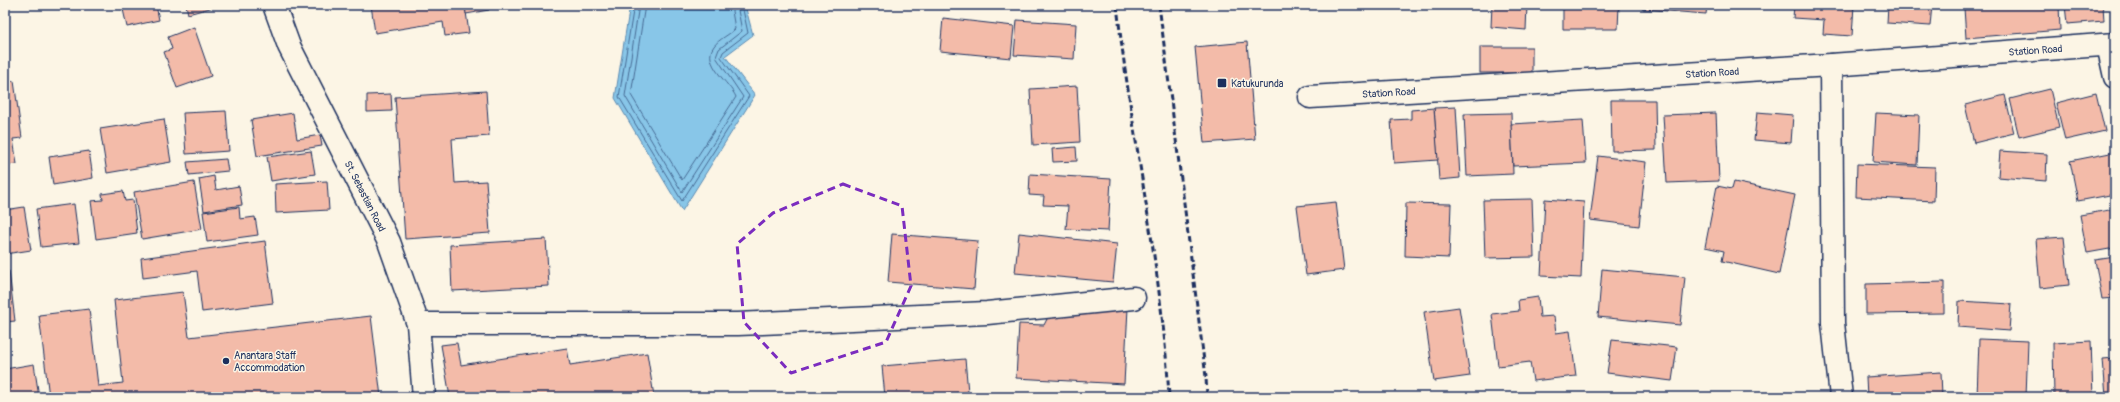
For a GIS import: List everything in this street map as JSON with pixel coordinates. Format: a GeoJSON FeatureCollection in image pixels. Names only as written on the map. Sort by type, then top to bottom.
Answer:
{"type":"FeatureCollection","features":[{"type":"Feature","properties":{"kind":"street","name":"St. Sebastian Road"},"geometry":{"type":"LineString","coordinates":[[274,5],[288,46],[389,242],[418,324],[424,397]]}},
{"type":"Feature","properties":{"kind":"street"},"geometry":{"type":"LineString","coordinates":[[2111,45],[2115,77]]}},
{"type":"Feature","properties":{"kind":"street","name":"Station Road"},"geometry":{"type":"LineString","coordinates":[[1310,97],[2111,45]]}},
{"type":"Feature","properties":{"kind":"street"},"geometry":{"type":"LineString","coordinates":[[1831,64],[1833,323],[1841,397]]}},
{"type":"Feature","properties":{"kind":"street"},"geometry":{"type":"LineString","coordinates":[[418,324],[738,324],[987,313],[1134,298]]}},
{"type":"Feature","properties":{"kind":"highlighted area"},"geometry":{"type":"Polygon","coordinates":[[[843,184],[902,206],[911,286],[886,342],[791,373],[744,322],[737,244],[773,213],[843,184]]]}},
{"type":"Feature","properties":{"kind":"water"},"geometry":{"type":"Polygon","coordinates":[[[630,5],[745,5],[753,35],[725,56],[755,95],[682,211],[615,98],[630,5]]]}},
{"type":"Feature","properties":{"kind":"building"},"geometry":{"type":"Polygon","coordinates":[[[122,5],[156,5],[159,20],[127,27],[122,5]]]}},
{"type":"Feature","properties":{"kind":"building"},"geometry":{"type":"Polygon","coordinates":[[[186,5],[221,5],[188,14],[186,5]]]}},
{"type":"Feature","properties":{"kind":"building"},"geometry":{"type":"Polygon","coordinates":[[[371,5],[465,5],[469,33],[445,36],[443,22],[375,33],[371,5]]]}},
{"type":"Feature","properties":{"kind":"building"},"geometry":{"type":"Polygon","coordinates":[[[465,5],[488,5],[489,10],[466,14],[465,5]]]}},
{"type":"Feature","properties":{"kind":"building"},"geometry":{"type":"Polygon","coordinates":[[[1492,5],[1527,5],[1526,30],[1491,27],[1492,5]]]}},
{"type":"Feature","properties":{"kind":"building"},"geometry":{"type":"Polygon","coordinates":[[[1563,5],[1619,5],[1618,29],[1563,29],[1563,5]]]}},
{"type":"Feature","properties":{"kind":"building"},"geometry":{"type":"Polygon","coordinates":[[[1642,5],[1707,5],[1706,14],[1642,9],[1642,5]]]}},
{"type":"Feature","properties":{"kind":"building"},"geometry":{"type":"Polygon","coordinates":[[[1794,5],[1854,5],[1852,36],[1823,34],[1824,20],[1793,18],[1794,5]]]}},
{"type":"Feature","properties":{"kind":"building"},"geometry":{"type":"Polygon","coordinates":[[[1888,5],[1932,5],[1930,26],[1887,23],[1888,5]]]}},
{"type":"Feature","properties":{"kind":"building"},"geometry":{"type":"Polygon","coordinates":[[[2002,5],[2059,5],[2060,30],[1966,38],[1964,8],[2002,5]]]}},
{"type":"Feature","properties":{"kind":"building"},"geometry":{"type":"Polygon","coordinates":[[[2065,5],[2103,5],[2104,21],[2067,24],[2065,5]]]}},
{"type":"Feature","properties":{"kind":"building"},"geometry":{"type":"Polygon","coordinates":[[[943,18],[1014,26],[1011,58],[940,51],[943,18]]]}},
{"type":"Feature","properties":{"kind":"building"},"geometry":{"type":"Polygon","coordinates":[[[1017,20],[1076,24],[1074,59],[1014,55],[1017,20]]]}},
{"type":"Feature","properties":{"kind":"building"},"geometry":{"type":"Polygon","coordinates":[[[194,27],[211,76],[177,88],[164,52],[172,49],[168,37],[194,27]]]}},
{"type":"Feature","properties":{"kind":"building"},"geometry":{"type":"Polygon","coordinates":[[[1247,42],[1255,139],[1204,143],[1195,47],[1247,42]]]}},
{"type":"Feature","properties":{"kind":"building"},"geometry":{"type":"Polygon","coordinates":[[[1480,47],[1532,47],[1532,73],[1480,73],[1480,47]]]}},
{"type":"Feature","properties":{"kind":"building"},"geometry":{"type":"Polygon","coordinates":[[[14,81],[22,138],[13,139],[17,164],[5,165],[5,82],[14,81]]]}},
{"type":"Feature","properties":{"kind":"building"},"geometry":{"type":"Polygon","coordinates":[[[1077,86],[1080,142],[1033,145],[1030,89],[1077,86]]]}},
{"type":"Feature","properties":{"kind":"building"},"geometry":{"type":"Polygon","coordinates":[[[2050,89],[2059,127],[2019,137],[2010,99],[2050,89]]]}},
{"type":"Feature","properties":{"kind":"building"},"geometry":{"type":"Polygon","coordinates":[[[486,91],[489,136],[452,139],[455,183],[486,181],[490,233],[405,239],[395,97],[486,91]]]}},
{"type":"Feature","properties":{"kind":"building"},"geometry":{"type":"Polygon","coordinates":[[[2096,93],[2105,131],[2065,140],[2056,103],[2096,93]]]}},
{"type":"Feature","properties":{"kind":"building"},"geometry":{"type":"Polygon","coordinates":[[[391,94],[392,111],[367,112],[367,95],[391,94]]]}},
{"type":"Feature","properties":{"kind":"building"},"geometry":{"type":"Polygon","coordinates":[[[2005,95],[2014,133],[1974,143],[1965,105],[2005,95]]]}},
{"type":"Feature","properties":{"kind":"building"},"geometry":{"type":"Polygon","coordinates":[[[1611,100],[1655,100],[1656,150],[1612,151],[1611,100]]]}},
{"type":"Feature","properties":{"kind":"building"},"geometry":{"type":"Polygon","coordinates":[[[1456,107],[1460,178],[1439,180],[1434,108],[1456,107]]]}},
{"type":"Feature","properties":{"kind":"building"},"geometry":{"type":"Polygon","coordinates":[[[1434,108],[1438,160],[1394,163],[1391,120],[1411,119],[1411,110],[1434,108]]]}},
{"type":"Feature","properties":{"kind":"building"},"geometry":{"type":"Polygon","coordinates":[[[226,111],[229,151],[186,154],[183,113],[226,111]]]}},
{"type":"Feature","properties":{"kind":"building"},"geometry":{"type":"Polygon","coordinates":[[[1757,112],[1793,115],[1791,143],[1754,140],[1757,112]]]}},
{"type":"Feature","properties":{"kind":"building"},"geometry":{"type":"Polygon","coordinates":[[[293,113],[297,139],[320,135],[322,146],[257,156],[251,120],[293,113]]]}},
{"type":"Feature","properties":{"kind":"building"},"geometry":{"type":"Polygon","coordinates":[[[1511,113],[1513,174],[1467,176],[1464,114],[1511,113]]]}},
{"type":"Feature","properties":{"kind":"building"},"geometry":{"type":"Polygon","coordinates":[[[1716,113],[1719,181],[1667,183],[1663,115],[1716,113]]]}},
{"type":"Feature","properties":{"kind":"building"},"geometry":{"type":"Polygon","coordinates":[[[1876,113],[1919,115],[1917,165],[1873,162],[1876,113]]]}},
{"type":"Feature","properties":{"kind":"building"},"geometry":{"type":"Polygon","coordinates":[[[164,119],[171,162],[107,173],[100,129],[164,119]]]}},
{"type":"Feature","properties":{"kind":"building"},"geometry":{"type":"Polygon","coordinates":[[[1583,120],[1586,163],[1513,166],[1511,124],[1583,120]]]}},
{"type":"Feature","properties":{"kind":"building"},"geometry":{"type":"Polygon","coordinates":[[[1076,147],[1077,161],[1053,162],[1052,149],[1076,147]]]}},
{"type":"Feature","properties":{"kind":"building"},"geometry":{"type":"Polygon","coordinates":[[[89,151],[93,178],[53,185],[49,157],[89,151]]]}},
{"type":"Feature","properties":{"kind":"building"},"geometry":{"type":"Polygon","coordinates":[[[311,151],[315,174],[271,181],[267,157],[311,151]]]}},
{"type":"Feature","properties":{"kind":"building"},"geometry":{"type":"Polygon","coordinates":[[[2000,151],[2047,154],[2046,181],[1998,177],[2000,151]]]}},
{"type":"Feature","properties":{"kind":"building"},"geometry":{"type":"Polygon","coordinates":[[[2115,152],[2115,194],[2078,201],[2070,161],[2115,152]]]}},
{"type":"Feature","properties":{"kind":"building"},"geometry":{"type":"Polygon","coordinates":[[[1598,156],[1646,162],[1639,226],[1590,220],[1598,156]]]}},
{"type":"Feature","properties":{"kind":"building"},"geometry":{"type":"Polygon","coordinates":[[[226,159],[228,171],[189,175],[187,162],[226,159]]]}},
{"type":"Feature","properties":{"kind":"building"},"geometry":{"type":"Polygon","coordinates":[[[1857,164],[1935,167],[1934,201],[1856,197],[1857,164]]]}},
{"type":"Feature","properties":{"kind":"building"},"geometry":{"type":"Polygon","coordinates":[[[1030,174],[1111,179],[1108,231],[1066,229],[1068,206],[1043,205],[1044,196],[1029,195],[1030,174]]]}},
{"type":"Feature","properties":{"kind":"building"},"geometry":{"type":"Polygon","coordinates":[[[214,176],[216,190],[239,186],[242,205],[204,211],[199,179],[214,176]]]}},
{"type":"Feature","properties":{"kind":"building"},"geometry":{"type":"Polygon","coordinates":[[[327,181],[329,210],[276,213],[275,184],[327,181]]]}},
{"type":"Feature","properties":{"kind":"building"},"geometry":{"type":"Polygon","coordinates":[[[194,182],[202,229],[142,239],[134,192],[194,182]]]}},
{"type":"Feature","properties":{"kind":"building"},"geometry":{"type":"Polygon","coordinates":[[[1734,182],[1795,195],[1779,274],[1722,261],[1724,251],[1705,247],[1717,186],[1732,189],[1734,182]]]}},
{"type":"Feature","properties":{"kind":"building"},"geometry":{"type":"Polygon","coordinates":[[[123,191],[125,201],[133,200],[137,233],[96,239],[91,201],[103,200],[102,194],[123,191]]]}},
{"type":"Feature","properties":{"kind":"building"},"geometry":{"type":"Polygon","coordinates":[[[1532,199],[1534,257],[1485,258],[1483,200],[1532,199]]]}},
{"type":"Feature","properties":{"kind":"building"},"geometry":{"type":"Polygon","coordinates":[[[1545,199],[1584,202],[1581,278],[1541,276],[1545,199]]]}},
{"type":"Feature","properties":{"kind":"building"},"geometry":{"type":"Polygon","coordinates":[[[1336,202],[1344,270],[1306,275],[1297,206],[1336,202]]]}},
{"type":"Feature","properties":{"kind":"building"},"geometry":{"type":"Polygon","coordinates":[[[1406,203],[1451,204],[1449,258],[1405,256],[1406,203]]]}},
{"type":"Feature","properties":{"kind":"building"},"geometry":{"type":"Polygon","coordinates":[[[74,204],[79,243],[41,247],[36,209],[74,204]]]}},
{"type":"Feature","properties":{"kind":"building"},"geometry":{"type":"Polygon","coordinates":[[[24,207],[31,250],[5,254],[5,210],[24,207]]]}},
{"type":"Feature","properties":{"kind":"building"},"geometry":{"type":"Polygon","coordinates":[[[239,207],[240,219],[255,217],[258,235],[207,242],[203,212],[239,207]]]}},
{"type":"Feature","properties":{"kind":"building"},"geometry":{"type":"Polygon","coordinates":[[[2115,209],[2115,248],[2087,253],[2080,215],[2115,209]]]}},
{"type":"Feature","properties":{"kind":"building"},"geometry":{"type":"Polygon","coordinates":[[[1019,233],[1117,244],[1113,282],[1015,273],[1019,233]]]}},
{"type":"Feature","properties":{"kind":"building"},"geometry":{"type":"Polygon","coordinates":[[[892,234],[978,241],[974,289],[888,282],[892,234]]]}},
{"type":"Feature","properties":{"kind":"building"},"geometry":{"type":"Polygon","coordinates":[[[2064,237],[2069,285],[2040,288],[2036,239],[2064,237]]]}},
{"type":"Feature","properties":{"kind":"building"},"geometry":{"type":"Polygon","coordinates":[[[546,239],[549,286],[452,291],[450,245],[546,239]]]}},
{"type":"Feature","properties":{"kind":"building"},"geometry":{"type":"Polygon","coordinates":[[[265,241],[273,303],[202,312],[197,271],[143,278],[141,258],[265,241]]]}},
{"type":"Feature","properties":{"kind":"building"},"geometry":{"type":"Polygon","coordinates":[[[2115,257],[2115,298],[2102,299],[2095,260],[2115,257]]]}},
{"type":"Feature","properties":{"kind":"building"},"geometry":{"type":"Polygon","coordinates":[[[1602,269],[1685,277],[1680,325],[1598,317],[1602,269]]]}},
{"type":"Feature","properties":{"kind":"building"},"geometry":{"type":"Polygon","coordinates":[[[9,271],[15,321],[5,322],[5,272],[9,271]]]}},
{"type":"Feature","properties":{"kind":"building"},"geometry":{"type":"Polygon","coordinates":[[[1944,282],[1944,313],[1866,314],[1866,284],[1944,282]]]}},
{"type":"Feature","properties":{"kind":"building"},"geometry":{"type":"Polygon","coordinates":[[[183,292],[189,337],[371,316],[381,397],[49,397],[39,315],[89,309],[98,386],[123,383],[114,300],[183,292]]]}},
{"type":"Feature","properties":{"kind":"building"},"geometry":{"type":"Polygon","coordinates":[[[1538,297],[1540,317],[1554,316],[1556,333],[1570,331],[1576,376],[1533,381],[1530,362],[1498,366],[1492,314],[1519,311],[1518,300],[1538,297]]]}},
{"type":"Feature","properties":{"kind":"building"},"geometry":{"type":"Polygon","coordinates":[[[1959,301],[2011,304],[2009,331],[1958,327],[1959,301]]]}},
{"type":"Feature","properties":{"kind":"building"},"geometry":{"type":"Polygon","coordinates":[[[1459,307],[1470,376],[1434,381],[1424,312],[1459,307]]]}},
{"type":"Feature","properties":{"kind":"building"},"geometry":{"type":"Polygon","coordinates":[[[1128,308],[1124,384],[1016,378],[1019,324],[1044,325],[1050,313],[1128,308]]]}},
{"type":"Feature","properties":{"kind":"building"},"geometry":{"type":"Polygon","coordinates":[[[1979,339],[2028,341],[2026,397],[1977,397],[1979,339]]]}},
{"type":"Feature","properties":{"kind":"building"},"geometry":{"type":"Polygon","coordinates":[[[1612,340],[1677,347],[1672,381],[1607,373],[1612,340]]]}},
{"type":"Feature","properties":{"kind":"building"},"geometry":{"type":"Polygon","coordinates":[[[2091,341],[2093,397],[2054,397],[2053,343],[2091,341]]]}},
{"type":"Feature","properties":{"kind":"building"},"geometry":{"type":"Polygon","coordinates":[[[457,343],[461,365],[567,348],[570,365],[647,353],[654,396],[450,397],[441,345],[457,343]]]}},
{"type":"Feature","properties":{"kind":"building"},"geometry":{"type":"Polygon","coordinates":[[[2115,358],[2115,397],[2106,397],[2103,359],[2115,358]]]}},
{"type":"Feature","properties":{"kind":"building"},"geometry":{"type":"Polygon","coordinates":[[[965,359],[968,392],[910,397],[885,397],[882,366],[965,359]]]}},
{"type":"Feature","properties":{"kind":"building"},"geometry":{"type":"Polygon","coordinates":[[[34,364],[39,397],[5,397],[5,369],[34,364]]]}},
{"type":"Feature","properties":{"kind":"building"},"geometry":{"type":"Polygon","coordinates":[[[1941,372],[1942,397],[1867,397],[1866,377],[1941,372]]]}},
{"type":"Feature","properties":{"kind":"building"},"geometry":{"type":"Polygon","coordinates":[[[1555,395],[1555,397],[1518,397],[1555,395]]]}},
{"type":"Feature","properties":{"kind":"railway"},"geometry":{"type":"LineString","coordinates":[[1117,5],[1130,103],[1160,299],[1169,397]]}},
{"type":"Feature","properties":{"kind":"railway"},"geometry":{"type":"LineString","coordinates":[[1159,5],[1206,377],[1207,397]]}},
{"type":"Feature","properties":{"kind":"place","name":"Katukurunda"},"geometry":{"type":"Point","coordinates":[1222,83]}},
{"type":"Feature","properties":{"kind":"place","name":"Anantara Staff Accommodation"},"geometry":{"type":"Point","coordinates":[226,361]}}]}
